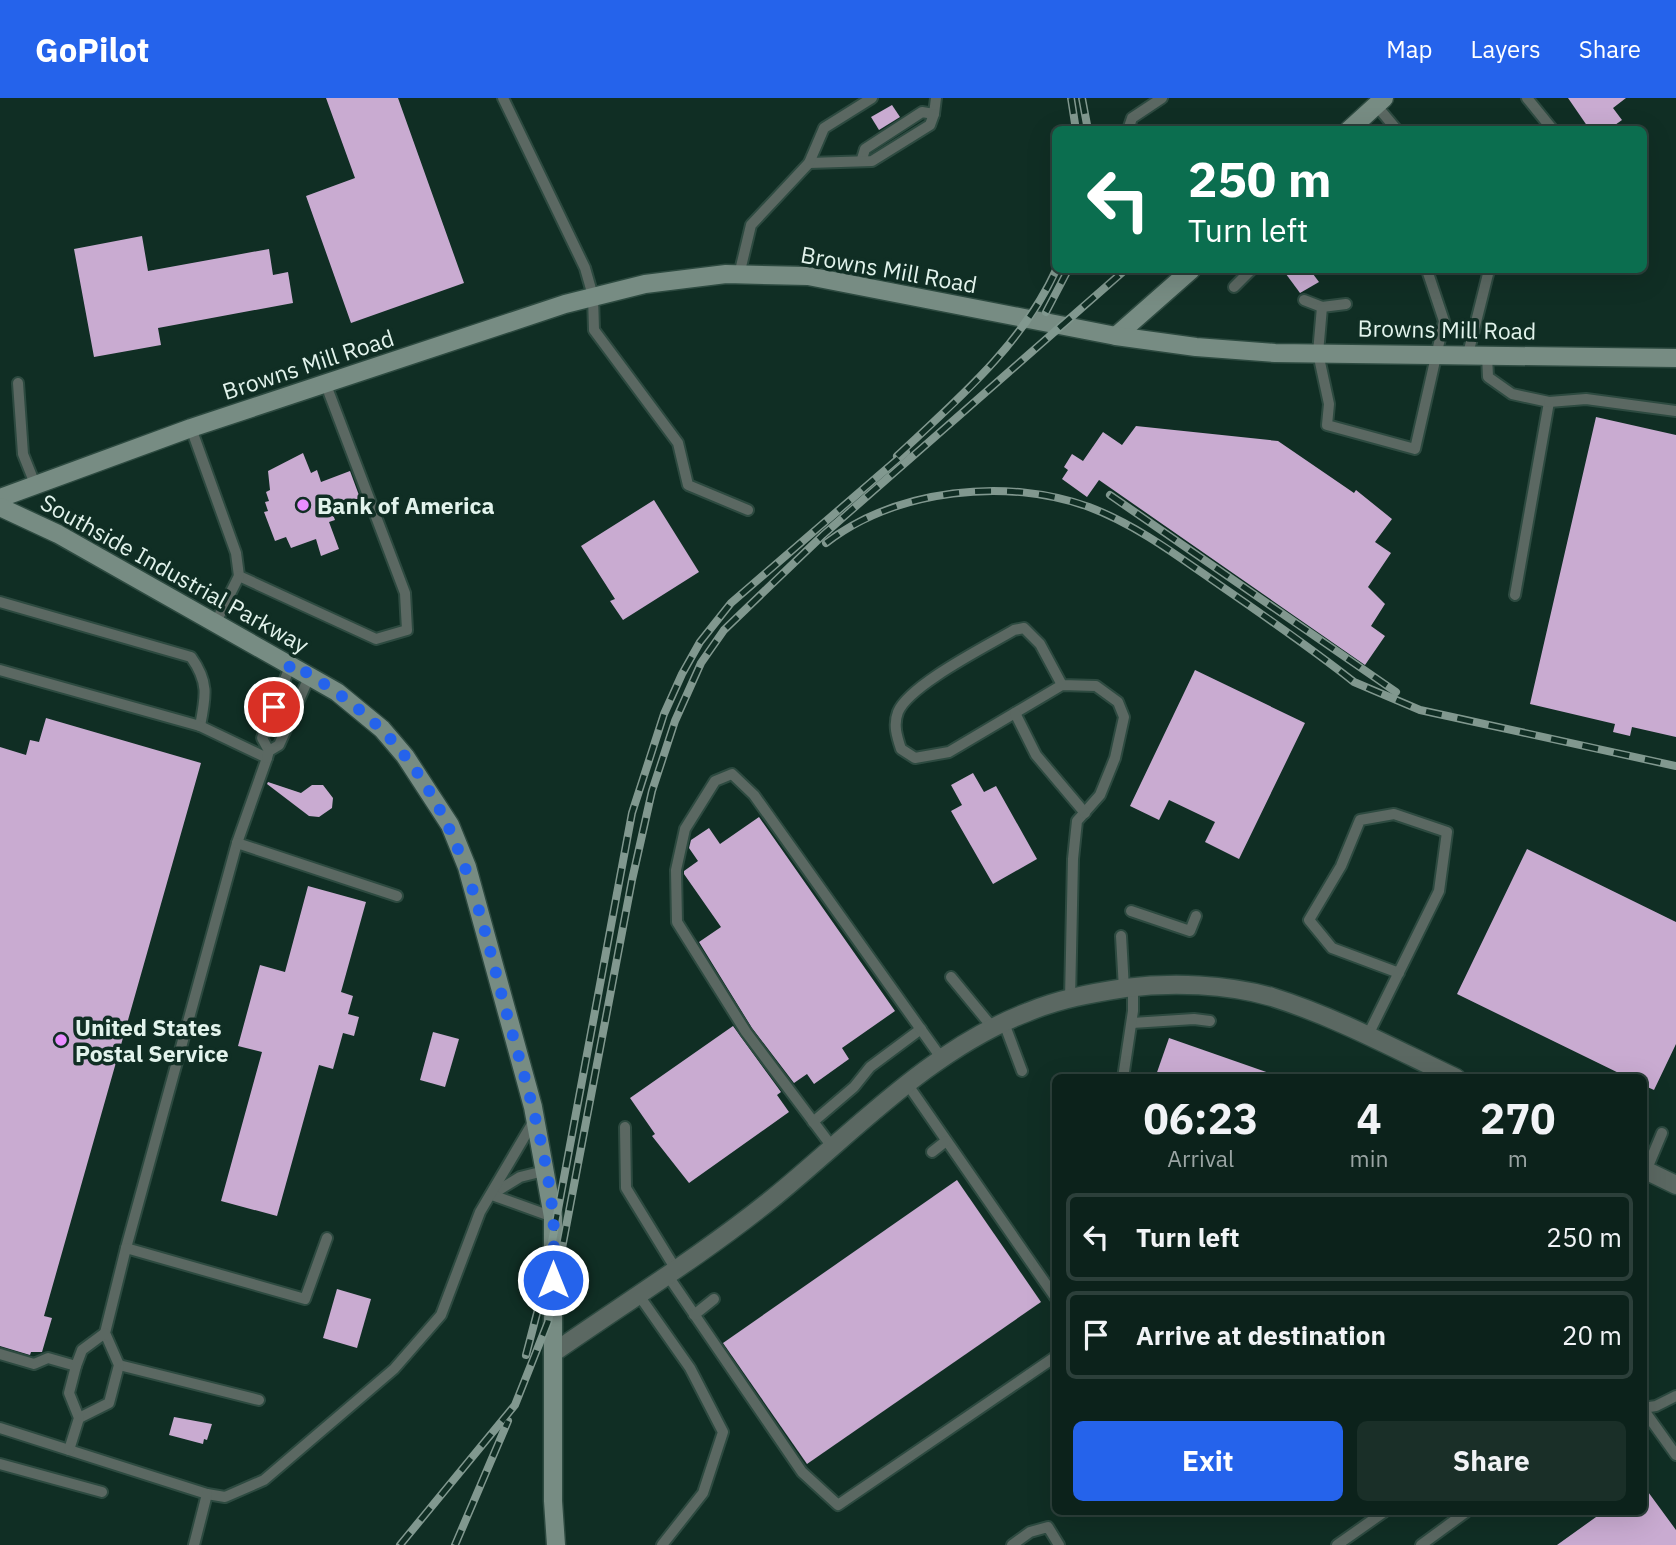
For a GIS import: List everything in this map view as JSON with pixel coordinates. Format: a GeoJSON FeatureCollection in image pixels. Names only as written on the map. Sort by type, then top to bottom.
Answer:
{"type":"FeatureCollection","features":[{"type":"Feature","properties":{"kind":"street"},"geometry":{"type":"LineString","coordinates":[[1353,126],[1380,102]]}},
{"type":"Feature","properties":{"kind":"street"},"geometry":{"type":"LineString","coordinates":[[1116,336],[1184,273]]}},
{"type":"Feature","properties":{"kind":"street","name":"Browns Mill Road"},"geometry":{"type":"LineString","coordinates":[[0,498],[191,429],[593,296],[645,284],[739,275],[808,276],[1116,336],[1196,347],[1318,353],[1676,358]]}},
{"type":"Feature","properties":{"kind":"street","name":"Southside Industrial Parkway"},"geometry":{"type":"LineString","coordinates":[[0,507],[47,528],[291,663],[361,710],[383,729],[427,787],[450,825],[467,867],[535,1119],[553,1217],[553,1501],[556,1545]]}},
{"type":"Feature","properties":{"kind":"street"},"geometry":{"type":"LineString","coordinates":[[553,1353],[770,1200],[942,1059],[999,1025],[1070,999],[1128,988],[1204,986],[1270,997],[1335,1020],[1447,1074]]}},
{"type":"Feature","properties":{"kind":"street"},"geometry":{"type":"LineString","coordinates":[[1647,1171],[1676,1185]]}},
{"type":"Feature","properties":{"kind":"lane"},"geometry":{"type":"LineString","coordinates":[[503,98],[585,268],[593,296],[594,330],[678,443],[688,485],[747,510]]}},
{"type":"Feature","properties":{"kind":"lane"},"geometry":{"type":"LineString","coordinates":[[739,275],[751,225],[809,163],[824,128],[872,98]]}},
{"type":"Feature","properties":{"kind":"lane"},"geometry":{"type":"LineString","coordinates":[[809,163],[862,159],[873,161],[930,125],[936,98]]}},
{"type":"Feature","properties":{"kind":"lane"},"geometry":{"type":"LineString","coordinates":[[1129,126],[1132,118],[1162,98]]}},
{"type":"Feature","properties":{"kind":"lane"},"geometry":{"type":"LineString","coordinates":[[1527,98],[1550,126]]}},
{"type":"Feature","properties":{"kind":"lane"},"geometry":{"type":"LineString","coordinates":[[1380,102],[1395,126]]}},
{"type":"Feature","properties":{"kind":"lane"},"geometry":{"type":"LineString","coordinates":[[1234,287],[1248,273]]}},
{"type":"Feature","properties":{"kind":"lane"},"geometry":{"type":"LineString","coordinates":[[1322,307],[1318,353],[1329,404],[1327,425],[1416,449],[1431,392],[1436,353],[1444,321],[1428,273]]}},
{"type":"Feature","properties":{"kind":"lane"},"geometry":{"type":"LineString","coordinates":[[1468,354],[1488,273]]}},
{"type":"Feature","properties":{"kind":"lane"},"geometry":{"type":"LineString","coordinates":[[1304,300],[1322,307],[1346,304]]}},
{"type":"Feature","properties":{"kind":"lane"},"geometry":{"type":"LineString","coordinates":[[1487,355],[1488,377],[1512,394],[1549,402],[1586,399],[1676,411]]}},
{"type":"Feature","properties":{"kind":"lane"},"geometry":{"type":"LineString","coordinates":[[18,383],[23,454],[36,484]]}},
{"type":"Feature","properties":{"kind":"lane"},"geometry":{"type":"LineString","coordinates":[[239,576],[376,639],[407,630],[405,593],[326,385]]}},
{"type":"Feature","properties":{"kind":"lane"},"geometry":{"type":"LineString","coordinates":[[1515,595],[1549,402]]}},
{"type":"Feature","properties":{"kind":"lane"},"geometry":{"type":"LineString","coordinates":[[191,429],[236,553],[239,576],[216,622]]}},
{"type":"Feature","properties":{"kind":"lane"},"geometry":{"type":"LineString","coordinates":[[0,602],[191,657],[203,674],[206,696],[200,726]]}},
{"type":"Feature","properties":{"kind":"lane"},"geometry":{"type":"LineString","coordinates":[[1062,685],[1033,633],[1024,628],[1014,630],[913,691],[897,713],[895,731],[901,749],[915,758],[926,757],[949,751],[1062,685],[1096,686],[1118,702],[1124,717],[1115,758],[1100,795],[1077,821],[1073,859],[1070,999]]}},
{"type":"Feature","properties":{"kind":"lane"},"geometry":{"type":"LineString","coordinates":[[268,754],[262,738],[291,663]]}},
{"type":"Feature","properties":{"kind":"lane"},"geometry":{"type":"LineString","coordinates":[[0,670],[200,726],[268,754]]}},
{"type":"Feature","properties":{"kind":"lane"},"geometry":{"type":"LineString","coordinates":[[79,1418],[109,1403],[119,1365],[105,1333],[237,843],[268,754],[279,745],[310,675]]}},
{"type":"Feature","properties":{"kind":"lane"},"geometry":{"type":"LineString","coordinates":[[1015,713],[1036,755],[1085,813]]}},
{"type":"Feature","properties":{"kind":"lane"},"geometry":{"type":"LineString","coordinates":[[833,1148],[768,1062],[682,934],[677,922],[679,846],[696,808],[715,781],[727,774],[737,776],[754,795],[942,1059]]}},
{"type":"Feature","properties":{"kind":"lane"},"geometry":{"type":"LineString","coordinates":[[1368,1035],[1399,973],[1439,891],[1447,832],[1394,814],[1360,820],[1341,866],[1309,920],[1332,948],[1399,973]]}},
{"type":"Feature","properties":{"kind":"lane"},"geometry":{"type":"LineString","coordinates":[[237,843],[397,896]]}},
{"type":"Feature","properties":{"kind":"lane"},"geometry":{"type":"LineString","coordinates":[[1131,911],[1190,931],[1196,916]]}},
{"type":"Feature","properties":{"kind":"lane"},"geometry":{"type":"LineString","coordinates":[[1121,936],[1132,1023],[1124,1074]]}},
{"type":"Feature","properties":{"kind":"lane"},"geometry":{"type":"LineString","coordinates":[[951,976],[999,1025],[1022,1071]]}},
{"type":"Feature","properties":{"kind":"lane"},"geometry":{"type":"LineString","coordinates":[[1132,1023],[1194,1019],[1210,1021]]}},
{"type":"Feature","properties":{"kind":"lane"},"geometry":{"type":"LineString","coordinates":[[813,1122],[854,1087],[870,1067],[921,1029]]}},
{"type":"Feature","properties":{"kind":"lane"},"geometry":{"type":"LineString","coordinates":[[908,1085],[1052,1293]]}},
{"type":"Feature","properties":{"kind":"lane"},"geometry":{"type":"LineString","coordinates":[[0,1428],[207,1494],[225,1497],[264,1480],[394,1369],[441,1314],[480,1212],[535,1119]]}},
{"type":"Feature","properties":{"kind":"lane"},"geometry":{"type":"LineString","coordinates":[[625,1127],[626,1188],[695,1315],[802,1472],[838,1505],[1052,1359]]}},
{"type":"Feature","properties":{"kind":"lane"},"geometry":{"type":"LineString","coordinates":[[1647,1166],[1662,1133]]}},
{"type":"Feature","properties":{"kind":"lane"},"geometry":{"type":"LineString","coordinates":[[932,1152],[946,1141]]}},
{"type":"Feature","properties":{"kind":"lane"},"geometry":{"type":"LineString","coordinates":[[492,1195],[520,1177],[544,1171]]}},
{"type":"Feature","properties":{"kind":"lane"},"geometry":{"type":"LineString","coordinates":[[492,1195],[553,1217]]}},
{"type":"Feature","properties":{"kind":"lane"},"geometry":{"type":"LineString","coordinates":[[126,1248],[305,1298],[327,1238]]}},
{"type":"Feature","properties":{"kind":"lane"},"geometry":{"type":"LineString","coordinates":[[638,1293],[690,1368],[723,1432],[703,1493],[662,1545]]}},
{"type":"Feature","properties":{"kind":"lane"},"geometry":{"type":"LineString","coordinates":[[695,1315],[714,1300]]}},
{"type":"Feature","properties":{"kind":"lane"},"geometry":{"type":"LineString","coordinates":[[69,1450],[79,1418],[69,1392],[76,1366],[82,1350],[105,1333]]}},
{"type":"Feature","properties":{"kind":"lane"},"geometry":{"type":"LineString","coordinates":[[0,1354],[34,1364],[48,1358],[76,1366]]}},
{"type":"Feature","properties":{"kind":"lane"},"geometry":{"type":"LineString","coordinates":[[119,1365],[259,1400]]}},
{"type":"Feature","properties":{"kind":"lane"},"geometry":{"type":"LineString","coordinates":[[1647,1407],[1676,1396]]}},
{"type":"Feature","properties":{"kind":"lane"},"geometry":{"type":"LineString","coordinates":[[1647,1414],[1676,1455]]}},
{"type":"Feature","properties":{"kind":"lane"},"geometry":{"type":"LineString","coordinates":[[0,1464],[102,1492]]}},
{"type":"Feature","properties":{"kind":"lane"},"geometry":{"type":"LineString","coordinates":[[194,1545],[207,1494]]}},
{"type":"Feature","properties":{"kind":"lane"},"geometry":{"type":"LineString","coordinates":[[1337,1545],[1380,1515]]}},
{"type":"Feature","properties":{"kind":"lane"},"geometry":{"type":"LineString","coordinates":[[1421,1545],[1462,1515]]}},
{"type":"Feature","properties":{"kind":"lane"},"geometry":{"type":"LineString","coordinates":[[1012,1545],[1030,1532],[1048,1527],[1059,1545]]}},
{"type":"Feature","properties":{"kind":"building"},"geometry":{"type":"Polygon","coordinates":[[[326,98],[398,98],[464,283],[351,323],[306,196],[355,178],[326,98]]]}},
{"type":"Feature","properties":{"kind":"building"},"geometry":{"type":"Polygon","coordinates":[[[1568,98],[1626,98],[1613,108],[1622,120],[1614,126],[1587,126],[1568,98]]]}},
{"type":"Feature","properties":{"kind":"building"},"geometry":{"type":"Polygon","coordinates":[[[892,105],[900,117],[879,130],[871,117],[892,105]]]}},
{"type":"Feature","properties":{"kind":"building"},"geometry":{"type":"Polygon","coordinates":[[[142,236],[148,271],[269,249],[273,275],[288,272],[293,303],[158,328],[161,345],[94,357],[74,249],[142,236]]]}},
{"type":"Feature","properties":{"kind":"building"},"geometry":{"type":"Polygon","coordinates":[[[1285,273],[1312,273],[1319,282],[1300,293],[1285,273]]]}},
{"type":"Feature","properties":{"kind":"building"},"geometry":{"type":"Polygon","coordinates":[[[1596,417],[1676,435],[1676,737],[1632,727],[1630,736],[1613,732],[1615,724],[1530,704],[1596,417]]]}},
{"type":"Feature","properties":{"kind":"building"},"geometry":{"type":"Polygon","coordinates":[[[1136,426],[1278,441],[1354,493],[1356,490],[1392,519],[1375,542],[1391,553],[1368,587],[1385,604],[1371,626],[1385,636],[1365,665],[1099,480],[1087,497],[1062,479],[1068,470],[1064,467],[1072,454],[1083,461],[1103,432],[1122,445],[1136,426]]]}},
{"type":"Feature","properties":{"kind":"building","name":"Bank of America"},"geometry":{"type":"Polygon","coordinates":[[[303,453],[311,473],[317,470],[321,482],[350,471],[360,498],[331,509],[335,520],[329,522],[339,549],[321,556],[316,539],[291,548],[286,537],[275,541],[264,512],[268,511],[265,502],[269,501],[266,492],[270,490],[268,471],[303,453]]]}},
{"type":"Feature","properties":{"kind":"building"},"geometry":{"type":"Polygon","coordinates":[[[654,500],[699,572],[623,620],[610,601],[615,599],[581,546],[654,500]]]}},
{"type":"Feature","properties":{"kind":"building"},"geometry":{"type":"Polygon","coordinates":[[[1195,670],[1305,723],[1239,859],[1205,842],[1215,822],[1169,800],[1159,820],[1130,806],[1195,670]]]}},
{"type":"Feature","properties":{"kind":"building","name":"United States Postal Service"},"geometry":{"type":"Polygon","coordinates":[[[46,718],[201,763],[44,1316],[52,1318],[42,1352],[31,1352],[30,1355],[0,1346],[0,747],[26,755],[30,740],[39,742],[46,718]]]}},
{"type":"Feature","properties":{"kind":"building"},"geometry":{"type":"Polygon","coordinates":[[[973,773],[984,792],[996,786],[1037,859],[993,884],[951,811],[962,805],[951,785],[973,773]]]}},
{"type":"Feature","properties":{"kind":"building"},"geometry":{"type":"Polygon","coordinates":[[[268,782],[301,793],[312,785],[323,785],[333,798],[332,808],[319,817],[309,816],[267,784],[268,782]]]}},
{"type":"Feature","properties":{"kind":"building"},"geometry":{"type":"Polygon","coordinates":[[[759,817],[895,1011],[842,1048],[849,1059],[814,1084],[807,1074],[794,1083],[752,1028],[699,942],[721,927],[684,874],[684,871],[698,861],[689,848],[691,840],[709,828],[720,844],[759,817]]]}},
{"type":"Feature","properties":{"kind":"building"},"geometry":{"type":"Polygon","coordinates":[[[1527,849],[1676,922],[1676,1044],[1654,1090],[1647,1087],[1647,1074],[1621,1074],[1457,994],[1527,849]]]}},
{"type":"Feature","properties":{"kind":"building"},"geometry":{"type":"Polygon","coordinates":[[[308,886],[366,902],[341,992],[353,996],[348,1014],[359,1017],[354,1036],[343,1033],[333,1069],[319,1065],[277,1216],[221,1201],[262,1052],[238,1046],[260,965],[285,972],[308,886]]]}},
{"type":"Feature","properties":{"kind":"building"},"geometry":{"type":"Polygon","coordinates":[[[733,1026],[781,1092],[777,1095],[789,1112],[689,1183],[652,1136],[655,1134],[630,1098],[733,1026]]]}},
{"type":"Feature","properties":{"kind":"building"},"geometry":{"type":"Polygon","coordinates":[[[433,1032],[459,1039],[445,1087],[420,1080],[433,1032]]]}},
{"type":"Feature","properties":{"kind":"building"},"geometry":{"type":"Polygon","coordinates":[[[1169,1038],[1272,1074],[1156,1074],[1169,1038]]]}},
{"type":"Feature","properties":{"kind":"building"},"geometry":{"type":"Polygon","coordinates":[[[957,1180],[1041,1302],[807,1464],[723,1343],[957,1180]]]}},
{"type":"Feature","properties":{"kind":"building"},"geometry":{"type":"Polygon","coordinates":[[[337,1289],[371,1299],[357,1348],[323,1338],[337,1289]]]}},
{"type":"Feature","properties":{"kind":"building"},"geometry":{"type":"Polygon","coordinates":[[[174,1417],[212,1424],[207,1440],[204,1439],[203,1444],[169,1435],[174,1417]]]}},
{"type":"Feature","properties":{"kind":"building"},"geometry":{"type":"Polygon","coordinates":[[[1647,1490],[1676,1530],[1676,1545],[1557,1545],[1599,1515],[1647,1515],[1647,1490]]]}},
{"type":"Feature","properties":{"kind":"railway"},"geometry":{"type":"LineString","coordinates":[[1071,98],[1075,126]]}},
{"type":"Feature","properties":{"kind":"railway"},"geometry":{"type":"LineString","coordinates":[[1082,98],[1087,126]]}},
{"type":"Feature","properties":{"kind":"railway"},"geometry":{"type":"LineString","coordinates":[[897,456],[965,392],[1007,347],[1042,297],[1054,273]]}},
{"type":"Feature","properties":{"kind":"railway"},"geometry":{"type":"LineString","coordinates":[[1046,312],[1066,273]]}},
{"type":"Feature","properties":{"kind":"railway"},"geometry":{"type":"LineString","coordinates":[[400,1545],[515,1405],[548,1322],[632,880],[652,791],[675,721],[701,663],[724,630],[823,535],[1122,273]]}},
{"type":"Feature","properties":{"kind":"railway"},"geometry":{"type":"LineString","coordinates":[[526,1355],[543,1290],[632,813],[664,714],[700,642],[731,603],[906,452]]}},
{"type":"Feature","properties":{"kind":"railway"},"geometry":{"type":"LineString","coordinates":[[826,543],[885,510],[918,500],[988,491],[1023,492],[1057,498],[1107,514],[1157,542],[1354,682],[1420,710],[1676,766]]}},
{"type":"Feature","properties":{"kind":"railway"},"geometry":{"type":"LineString","coordinates":[[1110,495],[1396,692]]}},
{"type":"Feature","properties":{"kind":"railway"},"geometry":{"type":"LineString","coordinates":[[455,1545],[508,1421]]}},
{"type":"Feature","properties":{"kind":"place","name":"Bank of America"},"geometry":{"type":"Point","coordinates":[303,505]}},
{"type":"Feature","properties":{"kind":"place","name":"United States Postal Service"},"geometry":{"type":"Point","coordinates":[61,1040]}},
{"type":"Feature","properties":{"kind":"route"},"geometry":{"type":"LineString","coordinates":[[274,707],[291,663],[337,692],[383,729],[427,787],[450,825],[467,867],[533,1107],[553,1217],[553,1280]]}}]}
